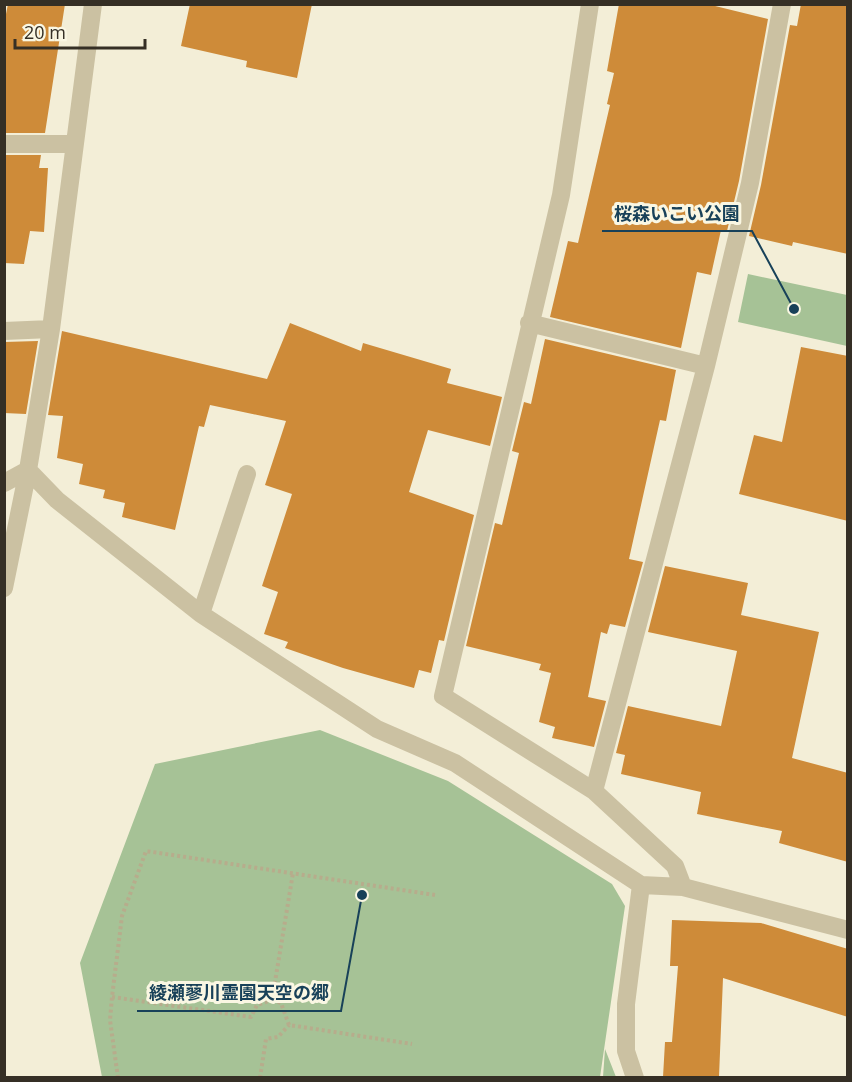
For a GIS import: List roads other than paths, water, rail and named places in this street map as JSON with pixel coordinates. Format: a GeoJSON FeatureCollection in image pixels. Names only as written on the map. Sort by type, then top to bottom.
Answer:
{"type":"FeatureCollection","features":[{"type":"Feature","properties":{"kind":"street"},"geometry":{"type":"LineString","coordinates":[[4,588],[28,470],[51,329],[93,4]]}},
{"type":"Feature","properties":{"kind":"street"},"geometry":{"type":"LineString","coordinates":[[590,4],[561,195],[529,323],[443,696],[594,791],[675,866],[683,887]]}},
{"type":"Feature","properties":{"kind":"street"},"geometry":{"type":"LineString","coordinates":[[594,791],[706,366],[750,183],[782,4]]}},
{"type":"Feature","properties":{"kind":"street"},"geometry":{"type":"LineString","coordinates":[[4,144],[74,144]]}},
{"type":"Feature","properties":{"kind":"street"},"geometry":{"type":"LineString","coordinates":[[529,323],[706,366]]}},
{"type":"Feature","properties":{"kind":"street"},"geometry":{"type":"LineString","coordinates":[[4,331],[51,329]]}},
{"type":"Feature","properties":{"kind":"street"},"geometry":{"type":"LineString","coordinates":[[4,483],[28,470]]}},
{"type":"Feature","properties":{"kind":"street"},"geometry":{"type":"LineString","coordinates":[[28,470],[57,500],[201,614],[377,729],[455,763],[641,885],[683,887],[848,930]]}},
{"type":"Feature","properties":{"kind":"street"},"geometry":{"type":"LineString","coordinates":[[201,614],[247,474]]}},
{"type":"Feature","properties":{"kind":"street"},"geometry":{"type":"LineString","coordinates":[[635,1077],[626,1051],[626,1004],[641,885]]}},
{"type":"Feature","properties":{"kind":"place","name":"桜森いこい公園"},"geometry":{"type":"Point","coordinates":[794,309]}},
{"type":"Feature","properties":{"kind":"place","name":"綾瀬蓼川霊園天空の郷"},"geometry":{"type":"Point","coordinates":[362,895]}}]}
